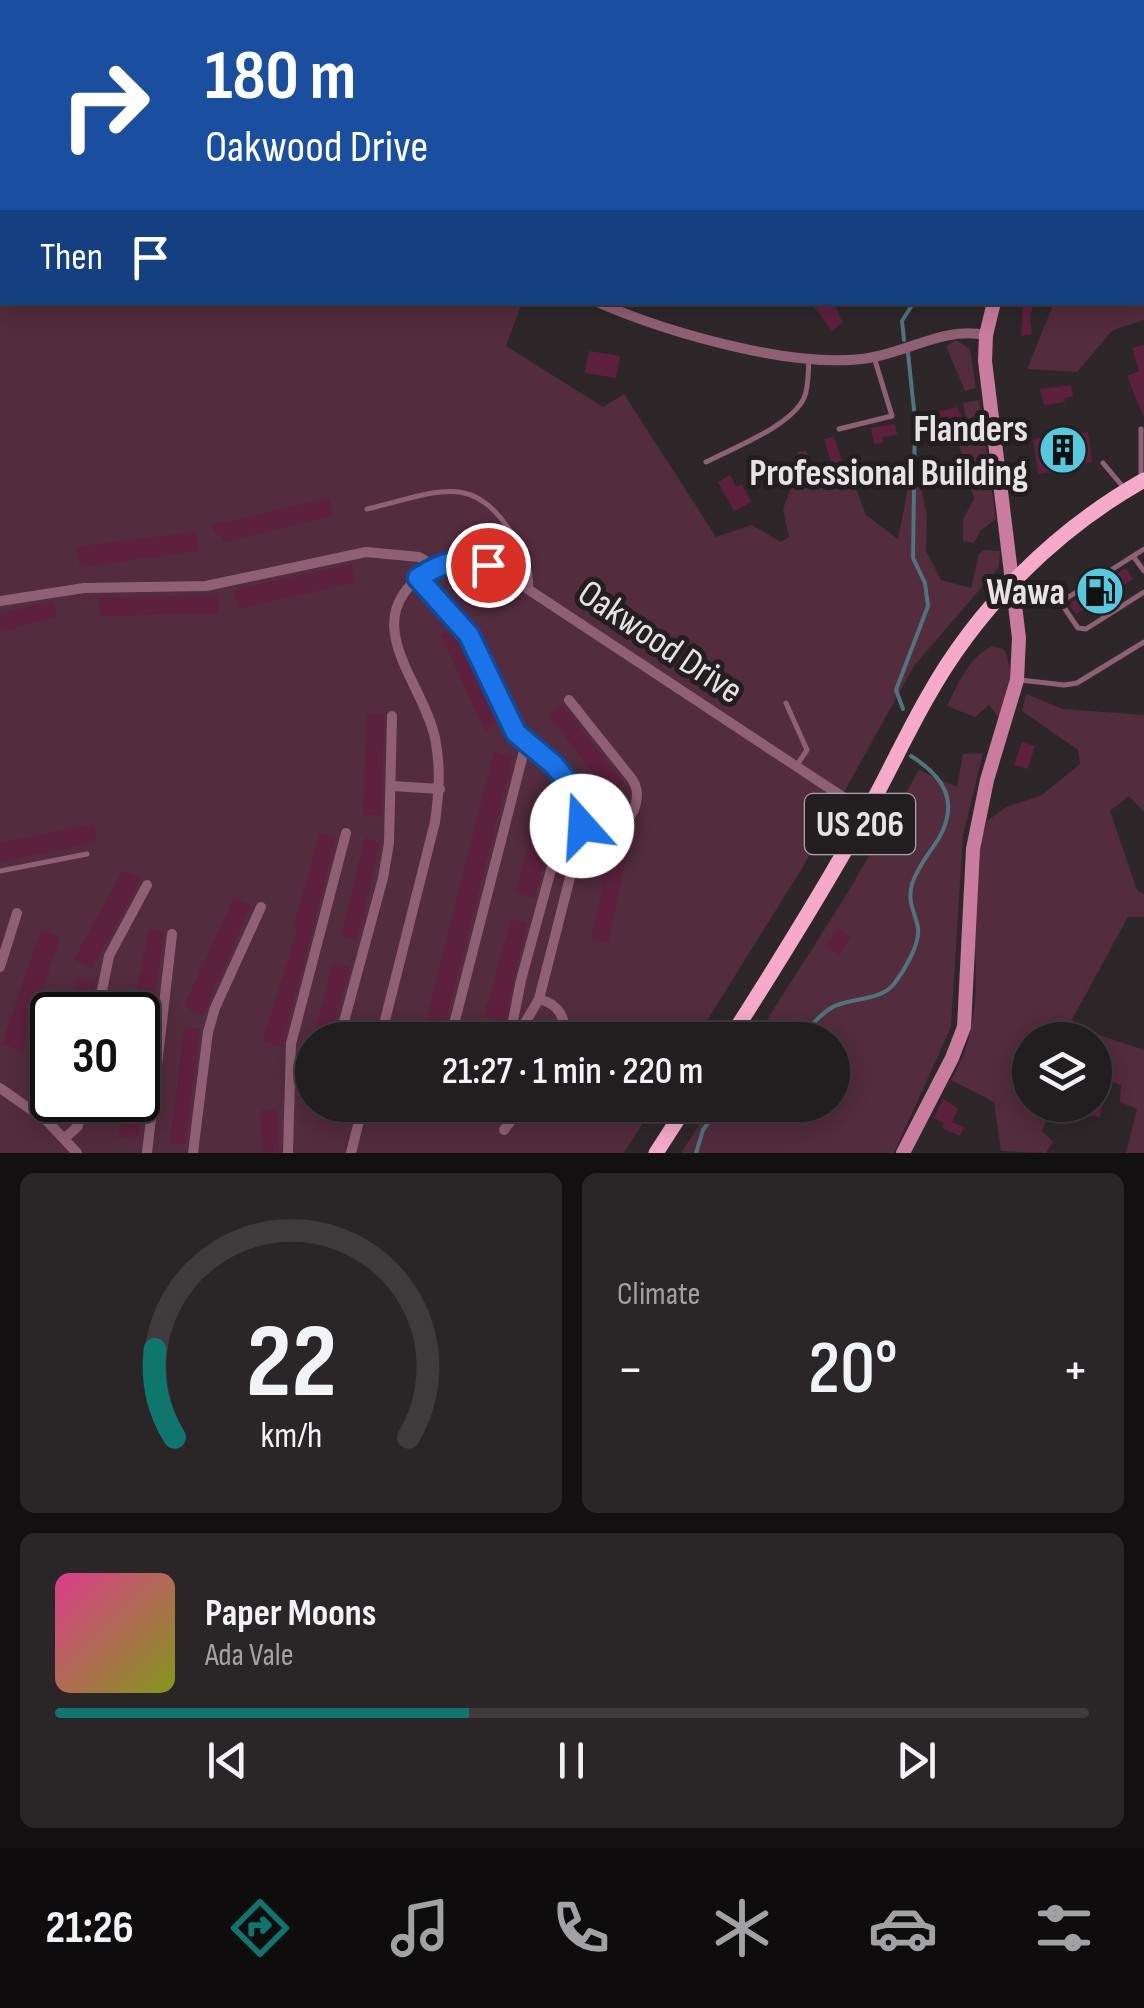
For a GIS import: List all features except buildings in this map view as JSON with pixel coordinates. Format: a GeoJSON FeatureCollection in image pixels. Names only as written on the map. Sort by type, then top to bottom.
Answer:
{"type":"FeatureCollection","features":[{"type":"Feature","properties":{"kind":"highway","name":"US 206"},"geometry":{"type":"LineString","coordinates":[[740,1022],[867,813],[948,664],[1012,583],[1050,546],[1142,480]]}},
{"type":"Feature","properties":{"kind":"highway"},"geometry":{"type":"LineString","coordinates":[[656,1153],[676,1122]]}},
{"type":"Feature","properties":{"kind":"main road"},"geometry":{"type":"LineString","coordinates":[[903,1153],[964,1027],[973,849],[987,780],[1017,680],[1019,638],[986,370],[986,336],[993,305]]}},
{"type":"Feature","properties":{"kind":"street"},"geometry":{"type":"LineString","coordinates":[[606,305],[694,336],[808,360],[874,357],[949,334],[986,336]]}},
{"type":"Feature","properties":{"kind":"street","name":"Oakwood Drive"},"geometry":{"type":"LineString","coordinates":[[0,601],[84,588],[206,586],[366,552],[419,556],[435,566],[458,560],[476,561],[530,590],[867,813]]}},
{"type":"Feature","properties":{"kind":"street"},"geometry":{"type":"LineString","coordinates":[[385,1022],[440,789],[440,762],[433,727],[401,661],[394,636],[398,604],[418,578],[435,566]]}},
{"type":"Feature","properties":{"kind":"street"},"geometry":{"type":"LineString","coordinates":[[418,578],[469,635],[510,724],[564,775],[578,804],[582,826],[539,999],[526,1022]]}},
{"type":"Feature","properties":{"kind":"street"},"geometry":{"type":"LineString","coordinates":[[569,700],[638,792],[626,821],[582,826]]}},
{"type":"Feature","properties":{"kind":"street"},"geometry":{"type":"LineString","coordinates":[[344,1022],[389,843],[392,716]]}},
{"type":"Feature","properties":{"kind":"street"},"geometry":{"type":"LineString","coordinates":[[455,1022],[526,743]]}},
{"type":"Feature","properties":{"kind":"street"},"geometry":{"type":"LineString","coordinates":[[392,786],[440,789]]}},
{"type":"Feature","properties":{"kind":"street"},"geometry":{"type":"LineString","coordinates":[[513,1022],[568,811],[578,804]]}},
{"type":"Feature","properties":{"kind":"street"},"geometry":{"type":"LineString","coordinates":[[288,1153],[291,1044],[346,832]]}},
{"type":"Feature","properties":{"kind":"street"},"geometry":{"type":"LineString","coordinates":[[102,992],[109,956],[147,886]]}},
{"type":"Feature","properties":{"kind":"street"},"geometry":{"type":"LineString","coordinates":[[193,1153],[211,1020],[261,908]]}},
{"type":"Feature","properties":{"kind":"street"},"geometry":{"type":"LineString","coordinates":[[0,967],[17,913]]}},
{"type":"Feature","properties":{"kind":"street"},"geometry":{"type":"LineString","coordinates":[[147,1153],[172,934]]}},
{"type":"Feature","properties":{"kind":"street"},"geometry":{"type":"LineString","coordinates":[[539,999],[554,1003],[562,1022]]}},
{"type":"Feature","properties":{"kind":"street"},"geometry":{"type":"LineString","coordinates":[[0,1103],[3,1090],[28,1105],[77,1153]]}},
{"type":"Feature","properties":{"kind":"street"},"geometry":{"type":"LineString","coordinates":[[65,1138],[79,1122]]}},
{"type":"Feature","properties":{"kind":"street"},"geometry":{"type":"LineString","coordinates":[[350,1153],[358,1122]]}},
{"type":"Feature","properties":{"kind":"street"},"geometry":{"type":"LineString","coordinates":[[504,1130],[510,1122]]}},
{"type":"Feature","properties":{"kind":"lane"},"geometry":{"type":"LineString","coordinates":[[840,429],[892,416],[874,357]]}},
{"type":"Feature","properties":{"kind":"lane"},"geometry":{"type":"LineString","coordinates":[[706,462],[790,415],[804,400],[808,360]]}},
{"type":"Feature","properties":{"kind":"lane"},"geometry":{"type":"LineString","coordinates":[[1141,429],[1142,480]]}},
{"type":"Feature","properties":{"kind":"lane"},"geometry":{"type":"LineString","coordinates":[[994,436],[1024,433]]}},
{"type":"Feature","properties":{"kind":"lane"},"geometry":{"type":"LineString","coordinates":[[1103,463],[1125,491]]}},
{"type":"Feature","properties":{"kind":"lane"},"geometry":{"type":"LineString","coordinates":[[368,509],[450,491],[482,498],[504,518],[523,553],[532,578],[530,590]]}},
{"type":"Feature","properties":{"kind":"lane"},"geometry":{"type":"LineString","coordinates":[[1144,549],[1067,598],[1062,606],[1078,628],[1086,629],[1144,592]]}},
{"type":"Feature","properties":{"kind":"lane"},"geometry":{"type":"LineString","coordinates":[[1133,556],[1144,572]]}},
{"type":"Feature","properties":{"kind":"lane"},"geometry":{"type":"LineString","coordinates":[[1017,680],[1076,683],[1144,642]]}},
{"type":"Feature","properties":{"kind":"lane"},"geometry":{"type":"LineString","coordinates":[[786,702],[806,750],[796,768]]}},
{"type":"Feature","properties":{"kind":"lane"},"geometry":{"type":"LineString","coordinates":[[0,871],[87,854]]}},
{"type":"Feature","properties":{"kind":"shaded area"},"geometry":{"type":"Polygon","coordinates":[[[0,305],[521,305],[506,346],[603,407],[624,394],[716,537],[752,525],[781,542],[789,537],[783,509],[799,466],[798,452],[806,451],[827,490],[855,486],[866,515],[898,539],[911,473],[919,478],[927,516],[926,551],[941,580],[971,588],[979,554],[984,550],[1000,551],[999,567],[914,666],[801,870],[706,1022],[295,1022],[295,1122],[643,1122],[624,1153],[0,1153],[0,305]]]}},
{"type":"Feature","properties":{"kind":"shaded area"},"geometry":{"type":"Polygon","coordinates":[[[1053,305],[1144,305],[1144,320],[1113,330],[1077,372],[1027,369],[1053,305]]]}},
{"type":"Feature","properties":{"kind":"shaded area"},"geometry":{"type":"Polygon","coordinates":[[[956,340],[970,349],[976,388],[965,391],[946,346],[956,340]]]}},
{"type":"Feature","properties":{"kind":"shaded area"},"geometry":{"type":"Polygon","coordinates":[[[979,400],[996,519],[980,531],[974,543],[963,541],[963,519],[974,499],[958,440],[968,428],[963,403],[979,400]]]}},
{"type":"Feature","properties":{"kind":"shaded area"},"geometry":{"type":"Polygon","coordinates":[[[993,646],[1004,649],[1010,675],[998,717],[989,705],[975,717],[947,706],[971,664],[993,646]]]}},
{"type":"Feature","properties":{"kind":"shaded area"},"geometry":{"type":"Polygon","coordinates":[[[1026,694],[1063,709],[1144,715],[1144,812],[1129,796],[1110,811],[1137,890],[1144,894],[1144,917],[1128,917],[1071,1022],[1012,1022],[1012,1122],[1046,1122],[1042,1131],[1053,1142],[1046,1153],[1001,1151],[994,1102],[951,1080],[972,1025],[976,971],[974,888],[987,821],[1006,807],[1042,795],[1080,764],[1078,750],[1022,711],[1026,694]]]}},
{"type":"Feature","properties":{"kind":"shaded area"},"geometry":{"type":"Polygon","coordinates":[[[983,753],[963,835],[951,1027],[894,1153],[681,1153],[701,1122],[850,1122],[850,1022],[765,1022],[919,770],[957,787],[963,754],[983,753]]]}},
{"type":"Feature","properties":{"kind":"shaded area"},"geometry":{"type":"Polygon","coordinates":[[[1112,1039],[1144,1050],[1144,1153],[1126,1153],[1137,1109],[1120,1102],[1121,1085],[1112,1082],[1112,1039]]]}},
{"type":"Feature","properties":{"kind":"waterway"},"geometry":{"type":"LineString","coordinates":[[904,340],[902,321],[912,305]]}},
{"type":"Feature","properties":{"kind":"waterway"},"geometry":{"type":"LineString","coordinates":[[908,353],[914,410]]}},
{"type":"Feature","properties":{"kind":"waterway"},"geometry":{"type":"LineString","coordinates":[[903,709],[896,690],[928,606],[925,583],[913,558],[915,416]]}},
{"type":"Feature","properties":{"kind":"waterway"},"geometry":{"type":"LineString","coordinates":[[814,1022],[831,1008],[888,990],[914,950],[918,928],[911,902],[912,884],[945,825],[948,801],[932,772],[911,756]]}},
{"type":"Feature","properties":{"kind":"waterway"},"geometry":{"type":"LineString","coordinates":[[696,1153],[709,1122]]}},
{"type":"Feature","properties":{"kind":"place","name":"Flanders Professional Building"},"geometry":{"type":"Point","coordinates":[1063,450]}},
{"type":"Feature","properties":{"kind":"place","name":"Wawa"},"geometry":{"type":"Point","coordinates":[1100,591]}},
{"type":"Feature","properties":{"kind":"route"},"geometry":{"type":"LineString","coordinates":[[488,565],[458,560],[435,566],[418,578],[469,635],[516,733],[564,775],[573,789],[582,826]]}}]}
